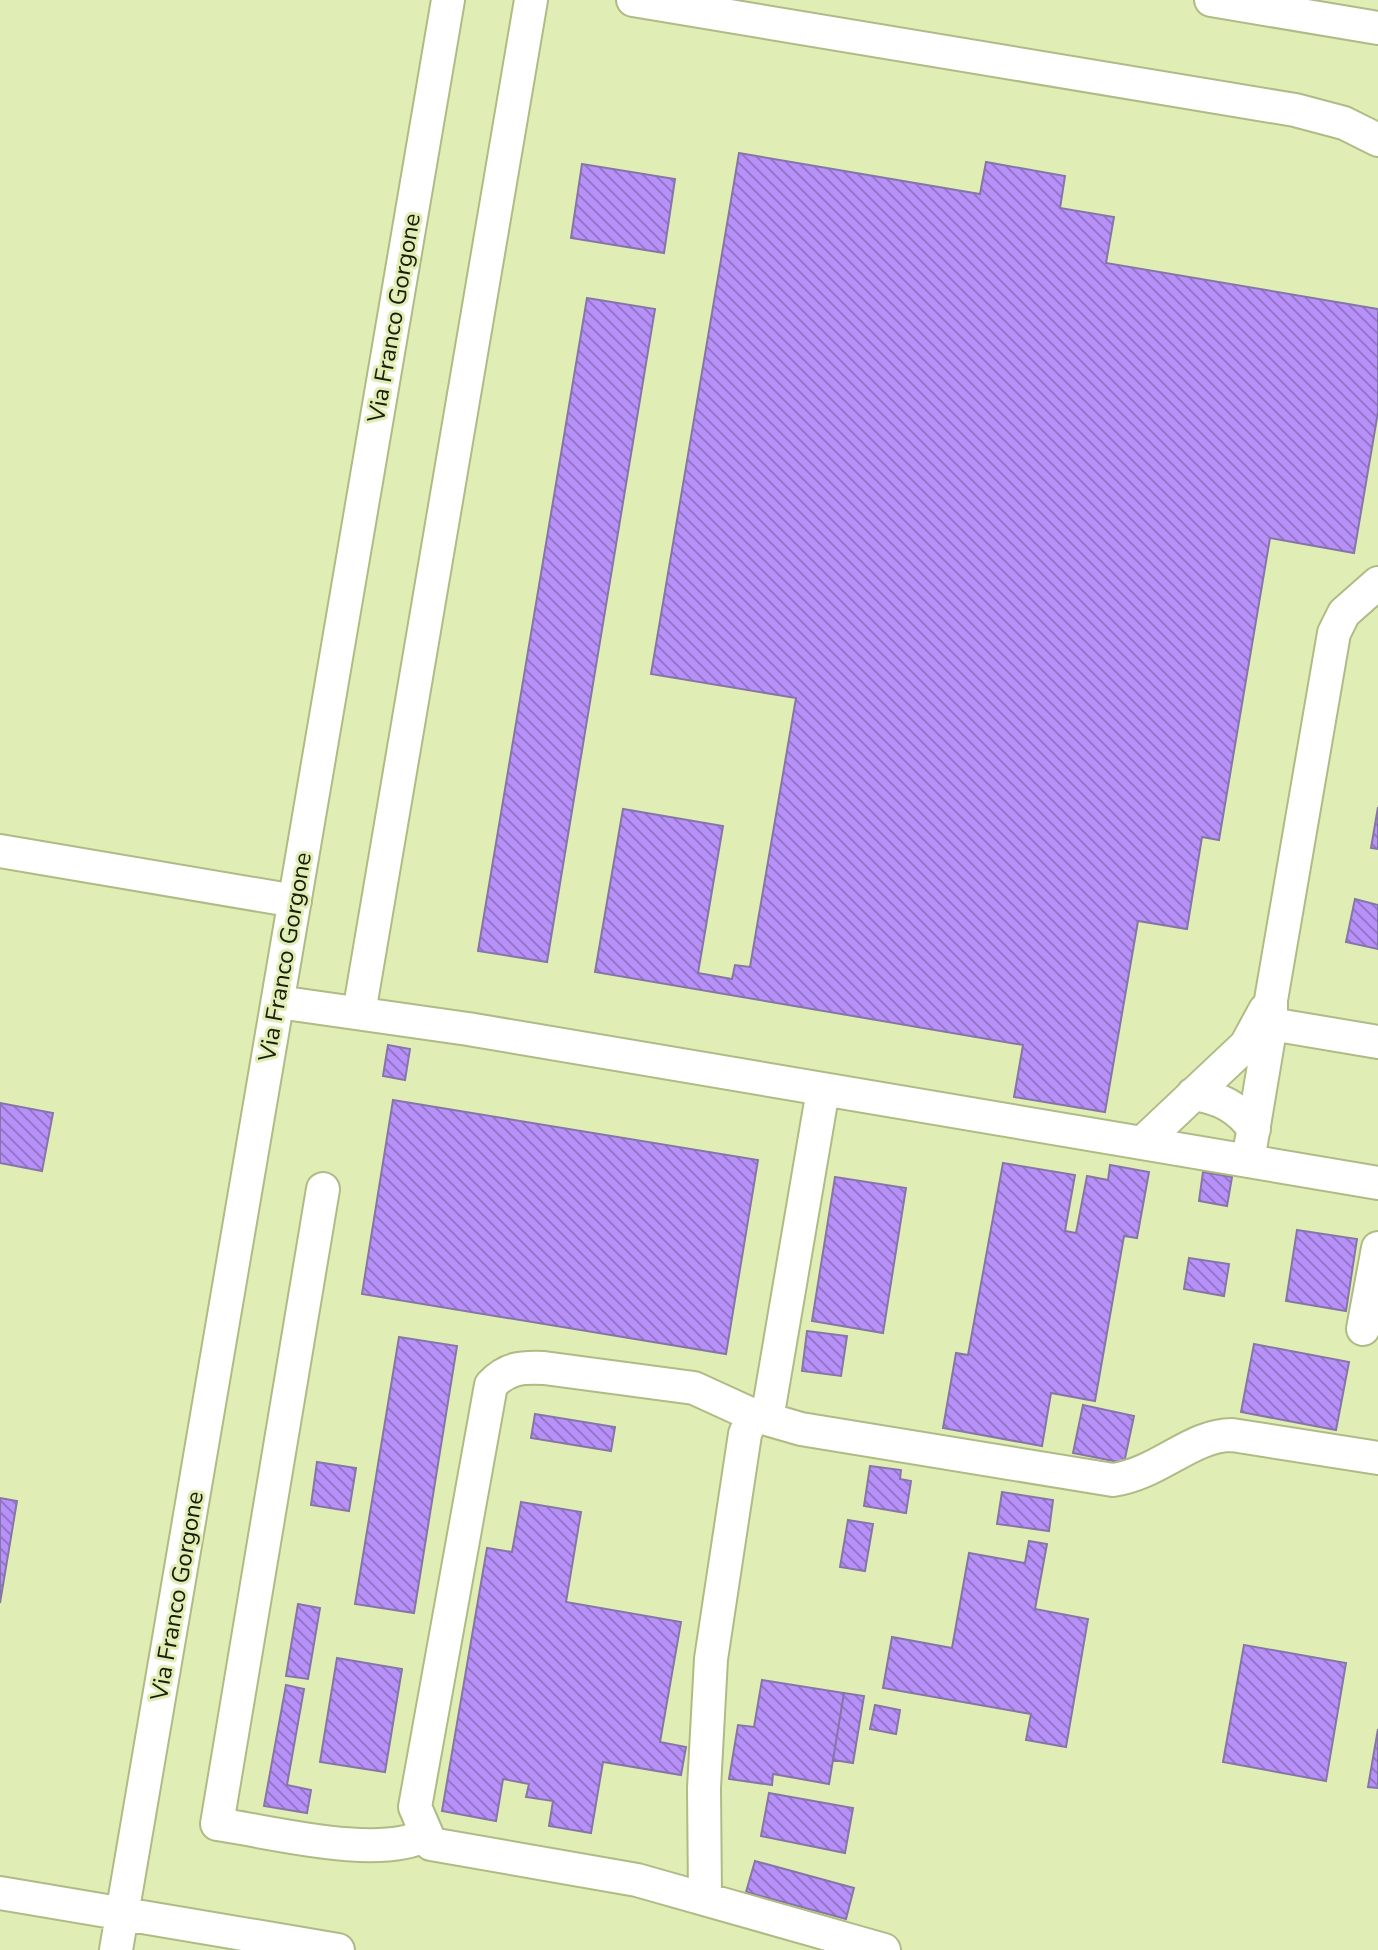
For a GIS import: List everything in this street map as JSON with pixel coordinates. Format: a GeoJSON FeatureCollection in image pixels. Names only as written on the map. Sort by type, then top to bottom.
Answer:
{"type":"FeatureCollection","features":[{"type":"Feature","properties":{"kind":"street","name":"Via Franco Gorgone"},"geometry":{"type":"LineString","coordinates":[[116,1950],[448,0]]}},
{"type":"Feature","properties":{"kind":"street"},"geometry":{"type":"LineString","coordinates":[[359,1013],[531,0]]}},
{"type":"Feature","properties":{"kind":"street"},"geometry":{"type":"LineString","coordinates":[[633,0],[1295,110],[1344,123],[1378,140]]}},
{"type":"Feature","properties":{"kind":"street"},"geometry":{"type":"LineString","coordinates":[[1211,0],[1378,28]]}},
{"type":"Feature","properties":{"kind":"street"},"geometry":{"type":"LineString","coordinates":[[1248,1161],[1334,633],[1344,613],[1378,583]]}},
{"type":"Feature","properties":{"kind":"street"},"geometry":{"type":"LineString","coordinates":[[0,851],[295,901]]}},
{"type":"Feature","properties":{"kind":"street"},"geometry":{"type":"LineString","coordinates":[[278,1002],[1378,1183]]}},
{"type":"Feature","properties":{"kind":"street"},"geometry":{"type":"LineString","coordinates":[[1271,1012],[1378,1042]]}},
{"type":"Feature","properties":{"kind":"street"},"geometry":{"type":"LineString","coordinates":[[1142,1143],[1246,1045],[1271,1012]]}},
{"type":"Feature","properties":{"kind":"street"},"geometry":{"type":"LineString","coordinates":[[705,1896],[704,1788],[711,1659],[745,1434],[760,1417],[823,1090]]}},
{"type":"Feature","properties":{"kind":"street"},"geometry":{"type":"LineString","coordinates":[[1193,1094],[1224,1101],[1242,1112],[1254,1129]]}},
{"type":"Feature","properties":{"kind":"street"},"geometry":{"type":"LineString","coordinates":[[323,1189],[217,1824],[379,1848],[411,1843],[426,1835]]}},
{"type":"Feature","properties":{"kind":"street"},"geometry":{"type":"LineString","coordinates":[[1363,1329],[1378,1248]]}},
{"type":"Feature","properties":{"kind":"street"},"geometry":{"type":"LineString","coordinates":[[884,1950],[705,1896],[637,1880],[431,1844],[415,1807],[491,1385],[500,1375],[520,1367],[544,1368],[694,1388],[760,1417],[801,1429],[1113,1480],[1148,1472],[1209,1435],[1232,1435],[1378,1458]]}},
{"type":"Feature","properties":{"kind":"street"},"geometry":{"type":"LineString","coordinates":[[0,1893],[338,1950]]}},
{"type":"Feature","properties":{"kind":"building"},"geometry":{"type":"Polygon","coordinates":[[[739,153],[980,194],[986,162],[1065,176],[1060,208],[1114,217],[1106,263],[1378,309],[1378,412],[1354,553],[1270,538],[1219,840],[1202,837],[1187,929],[1138,921],[1105,1112],[1014,1097],[1023,1045],[595,972],[623,809],[723,826],[698,973],[732,979],[735,965],[750,967],[796,698],[651,674],[739,153]]]}},
{"type":"Feature","properties":{"kind":"building"},"geometry":{"type":"Polygon","coordinates":[[[582,164],[675,179],[664,253],[571,238],[582,164]]]}},
{"type":"Feature","properties":{"kind":"building"},"geometry":{"type":"Polygon","coordinates":[[[587,298],[655,309],[547,962],[478,951],[587,298]]]}},
{"type":"Feature","properties":{"kind":"building"},"geometry":{"type":"Polygon","coordinates":[[[1378,807],[1378,849],[1371,848],[1378,807]]]}},
{"type":"Feature","properties":{"kind":"building"},"geometry":{"type":"Polygon","coordinates":[[[1355,899],[1378,905],[1378,949],[1346,942],[1355,899]]]}},
{"type":"Feature","properties":{"kind":"building"},"geometry":{"type":"Polygon","coordinates":[[[388,1045],[410,1049],[405,1080],[383,1076],[388,1045]]]}},
{"type":"Feature","properties":{"kind":"building"},"geometry":{"type":"Polygon","coordinates":[[[393,1100],[758,1160],[726,1354],[362,1294],[393,1100]]]}},
{"type":"Feature","properties":{"kind":"building"},"geometry":{"type":"Polygon","coordinates":[[[0,1103],[53,1113],[42,1171],[0,1163],[0,1103]]]}},
{"type":"Feature","properties":{"kind":"building"},"geometry":{"type":"Polygon","coordinates":[[[1003,1163],[1075,1175],[1065,1231],[1076,1233],[1087,1176],[1108,1180],[1110,1165],[1149,1172],[1137,1238],[1124,1236],[1095,1401],[1051,1393],[1042,1446],[943,1428],[956,1353],[968,1355],[1003,1163]]]}},
{"type":"Feature","properties":{"kind":"building"},"geometry":{"type":"Polygon","coordinates":[[[1203,1172],[1232,1177],[1227,1206],[1199,1201],[1203,1172]]]}},
{"type":"Feature","properties":{"kind":"building"},"geometry":{"type":"Polygon","coordinates":[[[835,1177],[906,1188],[883,1333],[812,1321],[835,1177]]]}},
{"type":"Feature","properties":{"kind":"building"},"geometry":{"type":"Polygon","coordinates":[[[1297,1230],[1357,1239],[1346,1311],[1286,1301],[1297,1230]]]}},
{"type":"Feature","properties":{"kind":"building"},"geometry":{"type":"Polygon","coordinates":[[[1189,1258],[1229,1264],[1224,1296],[1184,1289],[1189,1258]]]}},
{"type":"Feature","properties":{"kind":"building"},"geometry":{"type":"Polygon","coordinates":[[[807,1331],[847,1336],[841,1376],[802,1371],[807,1331]]]}},
{"type":"Feature","properties":{"kind":"building"},"geometry":{"type":"Polygon","coordinates":[[[399,1337],[457,1346],[414,1613],[355,1604],[399,1337]]]}},
{"type":"Feature","properties":{"kind":"building"},"geometry":{"type":"Polygon","coordinates":[[[1254,1344],[1349,1362],[1336,1430],[1241,1412],[1254,1344]]]}},
{"type":"Feature","properties":{"kind":"building"},"geometry":{"type":"Polygon","coordinates":[[[1083,1405],[1134,1416],[1124,1463],[1073,1453],[1083,1405]]]}},
{"type":"Feature","properties":{"kind":"building"},"geometry":{"type":"Polygon","coordinates":[[[535,1414],[615,1427],[611,1451],[531,1438],[535,1414]]]}},
{"type":"Feature","properties":{"kind":"building"},"geometry":{"type":"Polygon","coordinates":[[[317,1462],[356,1468],[349,1511],[311,1505],[317,1462]]]}},
{"type":"Feature","properties":{"kind":"building"},"geometry":{"type":"Polygon","coordinates":[[[870,1466],[901,1470],[900,1479],[911,1481],[906,1513],[864,1506],[870,1466]]]}},
{"type":"Feature","properties":{"kind":"building"},"geometry":{"type":"Polygon","coordinates":[[[1002,1492],[1053,1500],[1049,1531],[997,1524],[1002,1492]]]}},
{"type":"Feature","properties":{"kind":"building"},"geometry":{"type":"Polygon","coordinates":[[[0,1498],[17,1501],[0,1603],[0,1498]]]}},
{"type":"Feature","properties":{"kind":"building"},"geometry":{"type":"Polygon","coordinates":[[[521,1502],[581,1512],[566,1602],[681,1622],[660,1742],[686,1747],[681,1775],[603,1762],[591,1833],[549,1826],[553,1801],[526,1797],[529,1784],[503,1779],[496,1821],[442,1811],[487,1548],[512,1552],[521,1502]]]}},
{"type":"Feature","properties":{"kind":"building"},"geometry":{"type":"Polygon","coordinates":[[[848,1520],[873,1524],[865,1571],[840,1567],[848,1520]]]}},
{"type":"Feature","properties":{"kind":"building"},"geometry":{"type":"Polygon","coordinates":[[[1029,1541],[1047,1544],[1035,1609],[1088,1619],[1066,1747],[1026,1740],[1031,1714],[883,1688],[892,1637],[952,1648],[969,1553],[1025,1563],[1029,1541]]]}},
{"type":"Feature","properties":{"kind":"building"},"geometry":{"type":"Polygon","coordinates":[[[298,1604],[320,1608],[308,1679],[286,1676],[298,1604]]]}},
{"type":"Feature","properties":{"kind":"building"},"geometry":{"type":"Polygon","coordinates":[[[1244,1645],[1346,1663],[1326,1781],[1223,1762],[1244,1645]]]}},
{"type":"Feature","properties":{"kind":"building"},"geometry":{"type":"Polygon","coordinates":[[[337,1658],[402,1669],[385,1772],[320,1762],[337,1658]]]}},
{"type":"Feature","properties":{"kind":"building"},"geometry":{"type":"Polygon","coordinates":[[[762,1680],[844,1693],[829,1784],[773,1774],[772,1785],[729,1779],[738,1725],[754,1727],[762,1680]]]}},
{"type":"Feature","properties":{"kind":"building"},"geometry":{"type":"Polygon","coordinates":[[[286,1685],[304,1689],[287,1785],[311,1790],[307,1813],[264,1806],[286,1685]]]}},
{"type":"Feature","properties":{"kind":"building"},"geometry":{"type":"Polygon","coordinates":[[[844,1693],[864,1696],[853,1763],[833,1760],[844,1693]]]}},
{"type":"Feature","properties":{"kind":"building"},"geometry":{"type":"Polygon","coordinates":[[[875,1705],[900,1710],[896,1734],[870,1729],[875,1705]]]}},
{"type":"Feature","properties":{"kind":"building"},"geometry":{"type":"Polygon","coordinates":[[[1378,1729],[1378,1788],[1368,1787],[1378,1729]]]}},
{"type":"Feature","properties":{"kind":"building"},"geometry":{"type":"Polygon","coordinates":[[[769,1793],[853,1808],[845,1853],[761,1836],[769,1793]]]}},
{"type":"Feature","properties":{"kind":"building"},"geometry":{"type":"Polygon","coordinates":[[[755,1861],[854,1888],[846,1919],[746,1892],[755,1861]]]}}]}
